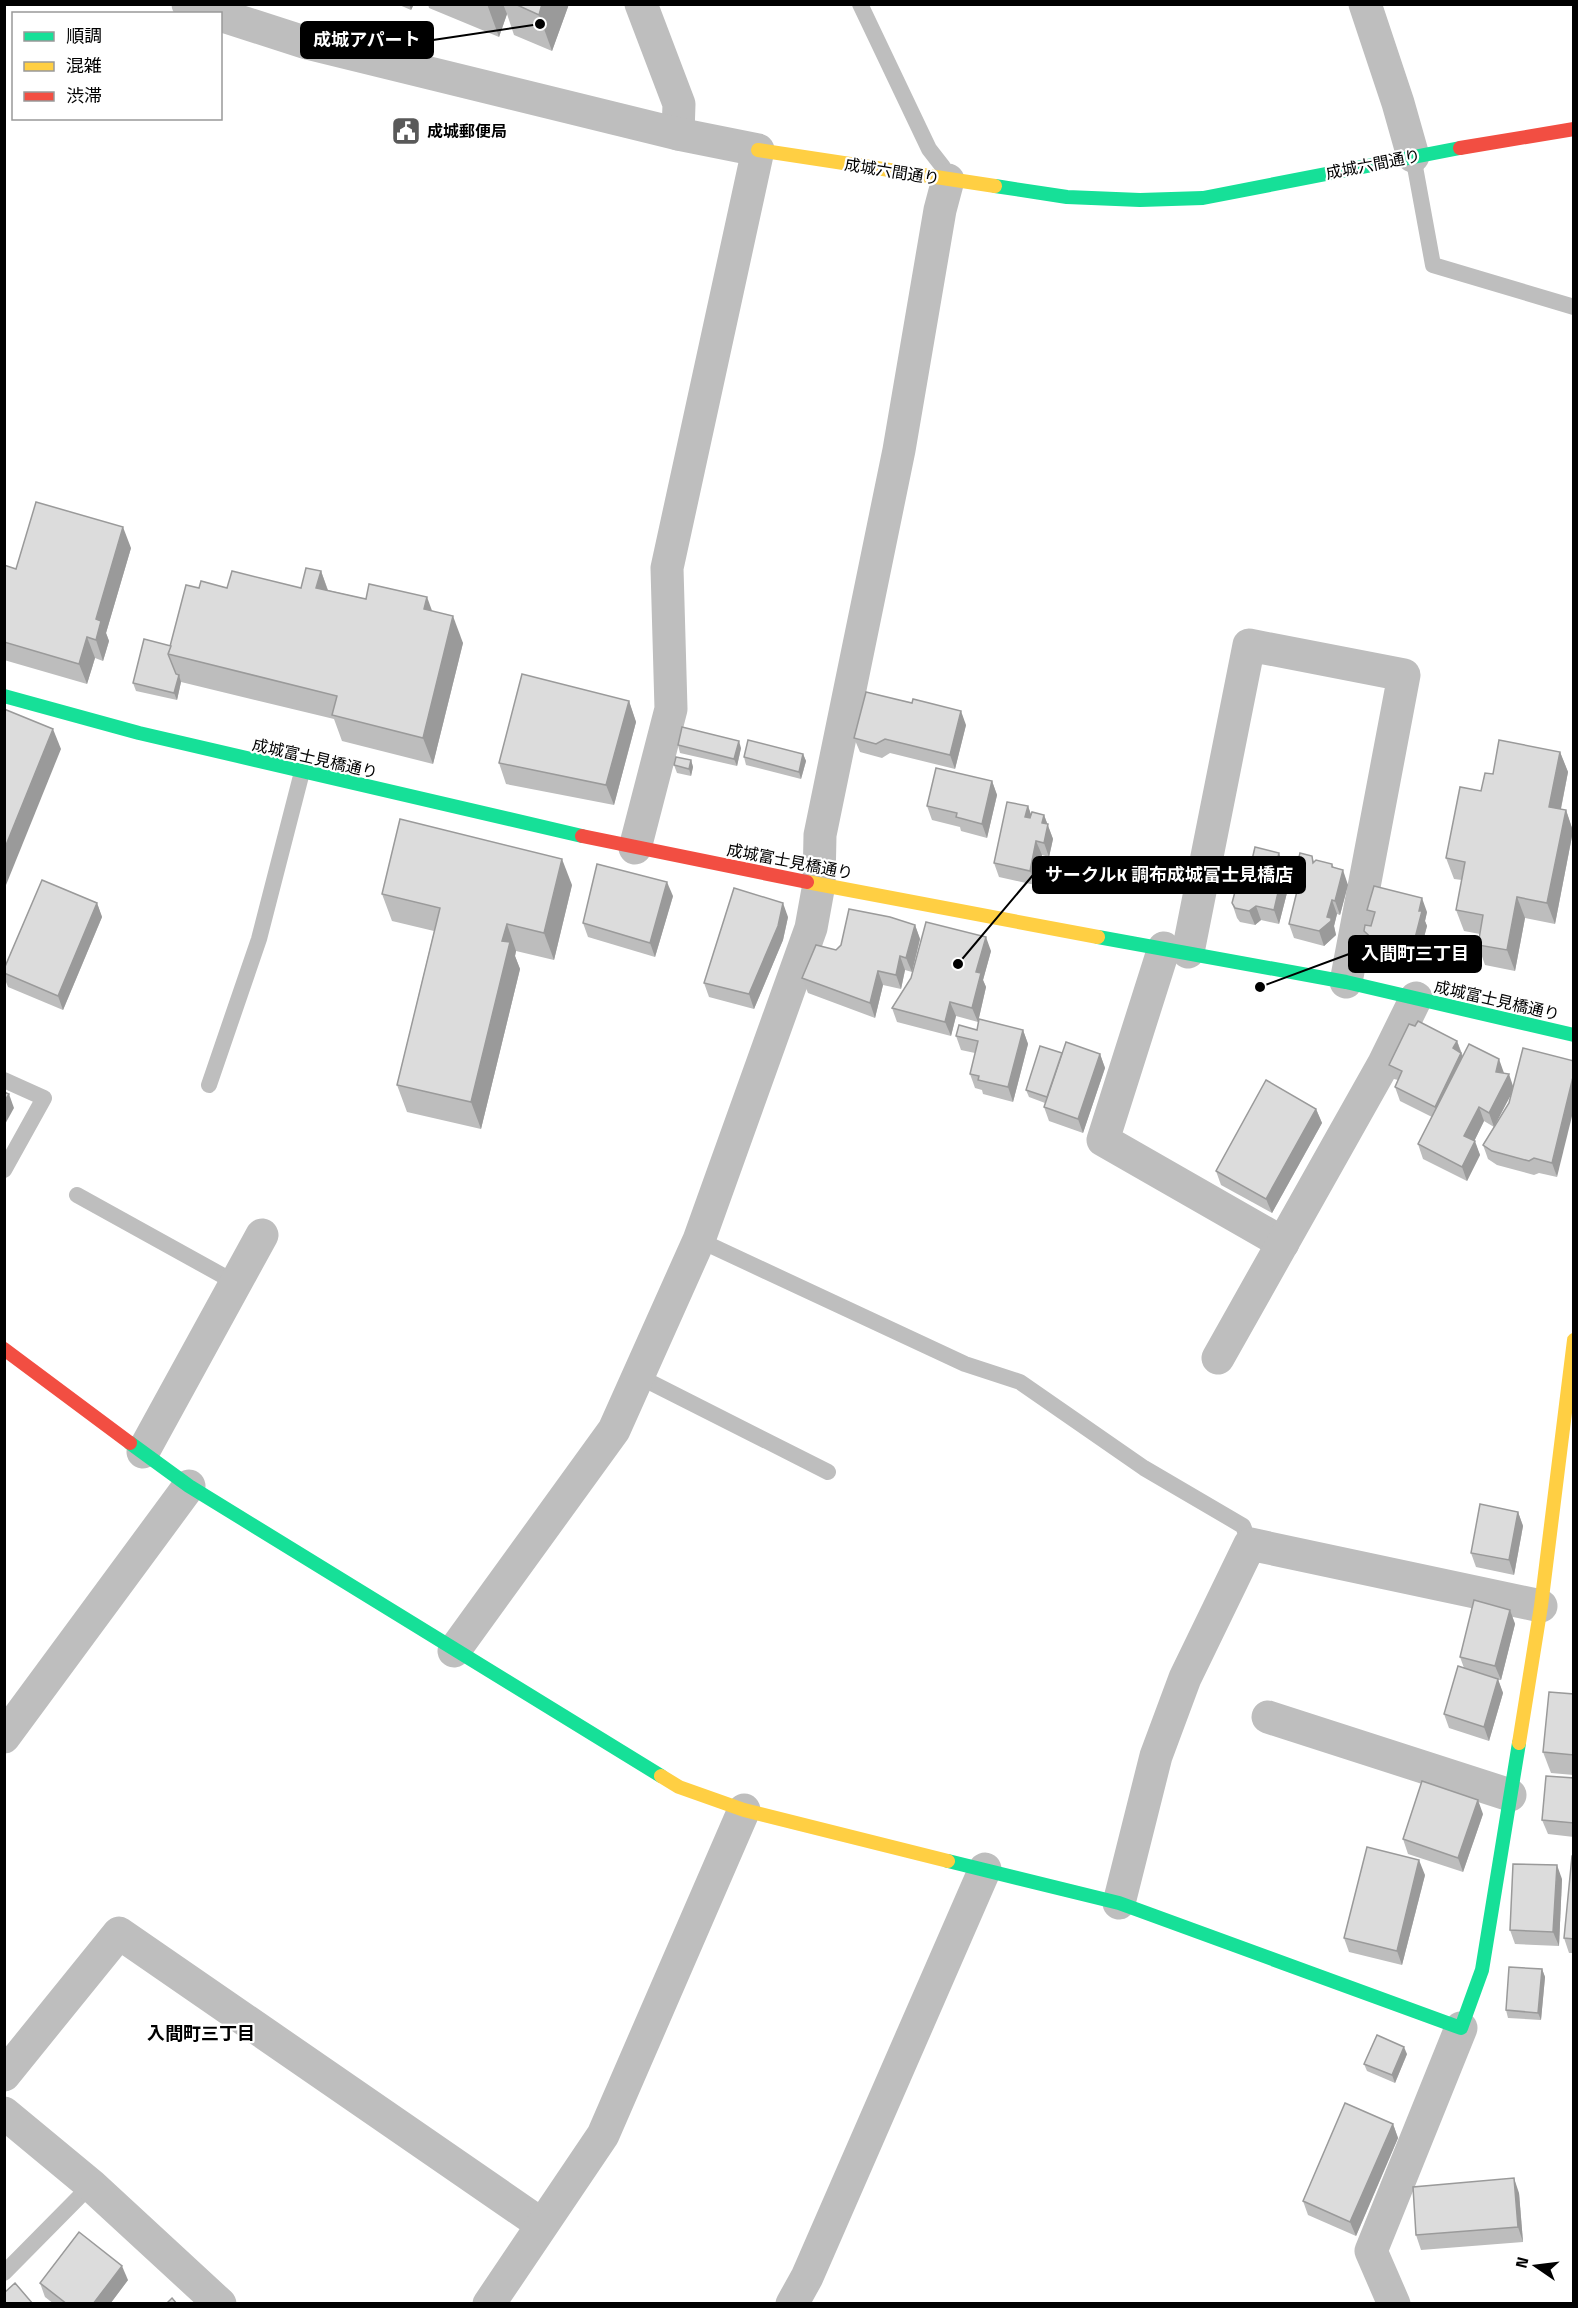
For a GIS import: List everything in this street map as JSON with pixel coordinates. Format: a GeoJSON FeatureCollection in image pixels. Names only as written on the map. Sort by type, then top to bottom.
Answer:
{"type":"FeatureCollection","features":[{"type":"Feature","properties":{"kind":"street"},"geometry":{"type":"LineString","coordinates":[[188,4],[210,12]]}},
{"type":"Feature","properties":{"kind":"street"},"geometry":{"type":"LineString","coordinates":[[641,4],[680,104],[678,134]]}},
{"type":"Feature","properties":{"kind":"street"},"geometry":{"type":"LineString","coordinates":[[1365,4],[1413,156]]}},
{"type":"Feature","properties":{"kind":"street","name":"成城六間通り"},"geometry":{"type":"LineString","coordinates":[[222,16],[307,43],[678,134],[758,150],[1067,197],[1140,200],[1203,198],[1413,156],[1574,129]]}},
{"type":"Feature","properties":{"kind":"street"},"geometry":{"type":"LineString","coordinates":[[635,848],[671,709],[667,568],[758,150]]}},
{"type":"Feature","properties":{"kind":"street"},"geometry":{"type":"LineString","coordinates":[[454,1651],[614,1430],[699,1240],[811,928],[819,884],[820,835],[899,450],[940,210],[948,180]]}},
{"type":"Feature","properties":{"kind":"street"},"geometry":{"type":"LineString","coordinates":[[1282,1243],[1103,1140],[1176,950],[1249,645],[1404,675],[1346,982]]}},
{"type":"Feature","properties":{"kind":"street","name":"成城富士見橋通り"},"geometry":{"type":"LineString","coordinates":[[4,696],[302,772],[635,848],[957,912],[1346,982],[1574,1035]]}},
{"type":"Feature","properties":{"kind":"street"},"geometry":{"type":"LineString","coordinates":[[1218,1358],[1384,1063],[1416,998]]}},
{"type":"Feature","properties":{"kind":"street"},"geometry":{"type":"LineString","coordinates":[[143,1452],[262,1235]]}},
{"type":"Feature","properties":{"kind":"street"},"geometry":{"type":"LineString","coordinates":[[1394,2304],[1371,2251],[1482,1970],[1541,1606],[1574,1340]]}},
{"type":"Feature","properties":{"kind":"street"},"geometry":{"type":"LineString","coordinates":[[4,1349],[189,1486],[454,1651],[679,1787],[744,1810],[1119,1903],[1461,2028]]}},
{"type":"Feature","properties":{"kind":"street"},"geometry":{"type":"LineString","coordinates":[[4,1737],[189,1486]]}},
{"type":"Feature","properties":{"kind":"street"},"geometry":{"type":"LineString","coordinates":[[1119,1903],[1156,1756],[1185,1678],[1250,1544],[1541,1606]]}},
{"type":"Feature","properties":{"kind":"street"},"geometry":{"type":"LineString","coordinates":[[1268,1717],[1510,1795]]}},
{"type":"Feature","properties":{"kind":"street"},"geometry":{"type":"LineString","coordinates":[[489,2304],[603,2135],[744,1810]]}},
{"type":"Feature","properties":{"kind":"street"},"geometry":{"type":"LineString","coordinates":[[792,2304],[807,2277],[985,1869]]}},
{"type":"Feature","properties":{"kind":"street"},"geometry":{"type":"LineString","coordinates":[[4,2075],[119,1934],[541,2224]]}},
{"type":"Feature","properties":{"kind":"street"},"geometry":{"type":"LineString","coordinates":[[4,2113],[91,2185],[220,2304]]}},
{"type":"Feature","properties":{"kind":"lane"},"geometry":{"type":"LineString","coordinates":[[860,4],[929,149],[943,167],[948,180]]}},
{"type":"Feature","properties":{"kind":"lane"},"geometry":{"type":"LineString","coordinates":[[1413,156],[1432,265],[1574,307]]}},
{"type":"Feature","properties":{"kind":"lane"},"geometry":{"type":"LineString","coordinates":[[209,1085],[259,939],[302,772]]}},
{"type":"Feature","properties":{"kind":"lane"},"geometry":{"type":"LineString","coordinates":[[4,1080],[44,1098],[4,1170]]}},
{"type":"Feature","properties":{"kind":"lane"},"geometry":{"type":"LineString","coordinates":[[77,1195],[236,1283]]}},
{"type":"Feature","properties":{"kind":"lane"},"geometry":{"type":"LineString","coordinates":[[699,1240],[965,1364],[1020,1382],[1144,1468],[1243,1526],[1250,1544]]}},
{"type":"Feature","properties":{"kind":"lane"},"geometry":{"type":"LineString","coordinates":[[638,1376],[828,1472]]}},
{"type":"Feature","properties":{"kind":"lane"},"geometry":{"type":"LineString","coordinates":[[4,2273],[91,2185]]}},
{"type":"Feature","properties":{"kind":"building"},"geometry":{"type":"Polygon","coordinates":[[[515,4],[542,4],[539,15],[515,4]]]}},
{"type":"Feature","properties":{"kind":"building"},"geometry":{"type":"Polygon","coordinates":[[[36,502],[123,527],[96,619],[101,621],[96,640],[87,637],[79,664],[4,642],[4,565],[16,569],[36,502]]]}},
{"type":"Feature","properties":{"kind":"building"},"geometry":{"type":"Polygon","coordinates":[[[306,568],[321,571],[316,588],[366,599],[369,584],[427,597],[424,609],[453,616],[423,738],[332,715],[337,696],[168,654],[186,585],[199,588],[201,581],[227,588],[232,571],[301,588],[306,568]]]}},
{"type":"Feature","properties":{"kind":"building"},"geometry":{"type":"Polygon","coordinates":[[[144,639],[171,646],[168,654],[176,674],[179,675],[174,693],[133,683],[144,639]]]}},
{"type":"Feature","properties":{"kind":"building"},"geometry":{"type":"Polygon","coordinates":[[[522,674],[629,701],[606,785],[499,763],[522,674]]]}},
{"type":"Feature","properties":{"kind":"building"},"geometry":{"type":"Polygon","coordinates":[[[866,692],[912,703],[913,699],[961,711],[950,755],[885,739],[876,744],[854,738],[866,692]]]}},
{"type":"Feature","properties":{"kind":"building"},"geometry":{"type":"Polygon","coordinates":[[[4,709],[53,729],[4,850],[4,709]]]}},
{"type":"Feature","properties":{"kind":"building"},"geometry":{"type":"Polygon","coordinates":[[[682,727],[739,741],[734,759],[678,745],[682,727]]]}},
{"type":"Feature","properties":{"kind":"building"},"geometry":{"type":"Polygon","coordinates":[[[748,740],[803,754],[799,772],[744,757],[748,740]]]}},
{"type":"Feature","properties":{"kind":"building"},"geometry":{"type":"Polygon","coordinates":[[[1499,740],[1560,752],[1549,807],[1566,810],[1547,903],[1517,897],[1507,950],[1478,945],[1483,915],[1456,910],[1465,862],[1446,858],[1460,787],[1481,791],[1485,773],[1493,774],[1499,740]]]}},
{"type":"Feature","properties":{"kind":"building"},"geometry":{"type":"Polygon","coordinates":[[[676,757],[691,760],[689,769],[674,765],[676,757]]]}},
{"type":"Feature","properties":{"kind":"building"},"geometry":{"type":"Polygon","coordinates":[[[936,768],[992,781],[982,824],[956,817],[957,813],[927,806],[936,768]]]}},
{"type":"Feature","properties":{"kind":"building"},"geometry":{"type":"Polygon","coordinates":[[[1007,802],[1028,806],[1025,817],[1030,818],[1032,812],[1044,815],[1042,823],[1048,824],[1044,843],[1036,841],[1030,871],[994,863],[1007,802]]]}},
{"type":"Feature","properties":{"kind":"building"},"geometry":{"type":"Polygon","coordinates":[[[400,819],[562,859],[544,933],[507,924],[502,941],[510,942],[471,1102],[397,1085],[440,908],[382,894],[400,819]]]}},
{"type":"Feature","properties":{"kind":"building"},"geometry":{"type":"Polygon","coordinates":[[[1255,847],[1279,853],[1275,869],[1283,871],[1274,910],[1256,906],[1249,911],[1235,908],[1232,903],[1243,862],[1251,864],[1255,847]]]}},
{"type":"Feature","properties":{"kind":"building"},"geometry":{"type":"Polygon","coordinates":[[[1300,853],[1312,856],[1313,863],[1316,860],[1332,864],[1332,867],[1343,870],[1335,901],[1332,900],[1327,917],[1331,918],[1331,921],[1319,931],[1289,924],[1299,883],[1293,882],[1300,853]]]}},
{"type":"Feature","properties":{"kind":"building"},"geometry":{"type":"Polygon","coordinates":[[[597,864],[667,882],[650,943],[583,923],[597,864]]]}},
{"type":"Feature","properties":{"kind":"building"},"geometry":{"type":"Polygon","coordinates":[[[42,880],[97,903],[58,996],[4,973],[42,880]]]}},
{"type":"Feature","properties":{"kind":"building"},"geometry":{"type":"Polygon","coordinates":[[[1374,886],[1422,898],[1419,911],[1422,911],[1414,942],[1410,941],[1408,950],[1376,942],[1364,931],[1365,925],[1371,926],[1375,912],[1367,910],[1374,886]]]}},
{"type":"Feature","properties":{"kind":"building"},"geometry":{"type":"Polygon","coordinates":[[[734,888],[783,903],[778,926],[749,994],[704,983],[734,888]]]}},
{"type":"Feature","properties":{"kind":"building"},"geometry":{"type":"Polygon","coordinates":[[[849,909],[890,917],[915,925],[906,958],[900,956],[896,975],[878,971],[870,1003],[802,978],[816,945],[836,950],[841,945],[849,909]]]}},
{"type":"Feature","properties":{"kind":"building"},"geometry":{"type":"Polygon","coordinates":[[[926,922],[986,937],[976,972],[981,973],[972,1008],[950,1002],[945,1022],[892,1008],[911,978],[926,922]]]}},
{"type":"Feature","properties":{"kind":"building"},"geometry":{"type":"Polygon","coordinates":[[[979,1019],[1023,1030],[1008,1087],[978,1080],[979,1076],[970,1074],[978,1041],[956,1036],[959,1025],[977,1030],[979,1019]]]}},
{"type":"Feature","properties":{"kind":"building"},"geometry":{"type":"Polygon","coordinates":[[[1418,1021],[1457,1041],[1453,1048],[1461,1053],[1435,1107],[1395,1087],[1402,1071],[1389,1065],[1409,1024],[1415,1026],[1418,1021]]]}},
{"type":"Feature","properties":{"kind":"building"},"geometry":{"type":"Polygon","coordinates":[[[1066,1042],[1100,1054],[1078,1119],[1044,1107],[1066,1042]]]}},
{"type":"Feature","properties":{"kind":"building"},"geometry":{"type":"Polygon","coordinates":[[[1469,1044],[1499,1059],[1496,1072],[1509,1074],[1489,1113],[1479,1107],[1464,1136],[1475,1141],[1462,1167],[1418,1144],[1469,1044]]]}},
{"type":"Feature","properties":{"kind":"building"},"geometry":{"type":"Polygon","coordinates":[[[1040,1046],[1062,1053],[1047,1097],[1026,1090],[1040,1046]]]}},
{"type":"Feature","properties":{"kind":"building"},"geometry":{"type":"Polygon","coordinates":[[[1523,1048],[1574,1061],[1574,1073],[1552,1163],[1534,1158],[1529,1161],[1492,1151],[1483,1145],[1509,1103],[1523,1048]]]}},
{"type":"Feature","properties":{"kind":"building"},"geometry":{"type":"Polygon","coordinates":[[[1266,1080],[1316,1109],[1266,1199],[1216,1171],[1266,1080]]]}},
{"type":"Feature","properties":{"kind":"building"},"geometry":{"type":"Polygon","coordinates":[[[4,1092],[9,1094],[4,1102],[4,1092]]]}},
{"type":"Feature","properties":{"kind":"building"},"geometry":{"type":"Polygon","coordinates":[[[1480,1504],[1518,1512],[1509,1560],[1471,1553],[1480,1504]]]}},
{"type":"Feature","properties":{"kind":"building"},"geometry":{"type":"Polygon","coordinates":[[[1474,1600],[1510,1610],[1495,1666],[1460,1657],[1474,1600]]]}},
{"type":"Feature","properties":{"kind":"building"},"geometry":{"type":"Polygon","coordinates":[[[1458,1666],[1498,1679],[1484,1727],[1444,1714],[1458,1666]]]}},
{"type":"Feature","properties":{"kind":"building"},"geometry":{"type":"Polygon","coordinates":[[[1549,1692],[1574,1694],[1574,1755],[1543,1752],[1549,1692]]]}},
{"type":"Feature","properties":{"kind":"building"},"geometry":{"type":"Polygon","coordinates":[[[1546,1776],[1574,1778],[1574,1823],[1542,1820],[1546,1776]]]}},
{"type":"Feature","properties":{"kind":"building"},"geometry":{"type":"Polygon","coordinates":[[[1422,1781],[1478,1800],[1458,1858],[1403,1839],[1422,1781]]]}},
{"type":"Feature","properties":{"kind":"building"},"geometry":{"type":"Polygon","coordinates":[[[1367,1847],[1419,1860],[1397,1951],[1344,1938],[1367,1847]]]}},
{"type":"Feature","properties":{"kind":"building"},"geometry":{"type":"Polygon","coordinates":[[[1572,1856],[1574,1856],[1574,1939],[1564,1938],[1572,1856]]]}},
{"type":"Feature","properties":{"kind":"building"},"geometry":{"type":"Polygon","coordinates":[[[1513,1864],[1557,1865],[1553,1932],[1510,1930],[1513,1864]]]}},
{"type":"Feature","properties":{"kind":"building"},"geometry":{"type":"Polygon","coordinates":[[[1509,1967],[1542,1969],[1538,2013],[1506,2010],[1509,1967]]]}},
{"type":"Feature","properties":{"kind":"building"},"geometry":{"type":"Polygon","coordinates":[[[1377,2035],[1404,2047],[1392,2075],[1364,2064],[1377,2035]]]}},
{"type":"Feature","properties":{"kind":"building"},"geometry":{"type":"Polygon","coordinates":[[[1345,2103],[1393,2124],[1350,2222],[1303,2201],[1345,2103]]]}},
{"type":"Feature","properties":{"kind":"building"},"geometry":{"type":"Polygon","coordinates":[[[1514,2178],[1518,2227],[1416,2235],[1413,2187],[1514,2178]]]}},
{"type":"Feature","properties":{"kind":"building"},"geometry":{"type":"Polygon","coordinates":[[[79,2232],[122,2266],[93,2304],[67,2304],[40,2283],[79,2232]]]}},
{"type":"Feature","properties":{"kind":"building"},"geometry":{"type":"Polygon","coordinates":[[[15,2283],[33,2304],[4,2304],[4,2293],[15,2283]]]}},
{"type":"Feature","properties":{"kind":"building"},"geometry":{"type":"Polygon","coordinates":[[[172,2298],[177,2304],[166,2304],[172,2298]]]}},
{"type":"Feature","properties":{"kind":"traffic: fast"},"geometry":{"type":"LineString","coordinates":[[995,186],[1067,197],[1140,200],[1203,198],[1460,148]]}},
{"type":"Feature","properties":{"kind":"traffic: fast"},"geometry":{"type":"LineString","coordinates":[[4,696],[139,733],[582,836]]}},
{"type":"Feature","properties":{"kind":"traffic: fast"},"geometry":{"type":"LineString","coordinates":[[1098,937],[1346,982],[1574,1035]]}},
{"type":"Feature","properties":{"kind":"traffic: fast"},"geometry":{"type":"LineString","coordinates":[[130,1443],[189,1486],[661,1776]]}},
{"type":"Feature","properties":{"kind":"traffic: fast"},"geometry":{"type":"LineString","coordinates":[[948,1861],[1119,1903],[1461,2028],[1482,1970],[1519,1743]]}},
{"type":"Feature","properties":{"kind":"traffic: slow"},"geometry":{"type":"LineString","coordinates":[[758,150],[995,186]]}},
{"type":"Feature","properties":{"kind":"traffic: slow"},"geometry":{"type":"LineString","coordinates":[[807,882],[1098,937]]}},
{"type":"Feature","properties":{"kind":"traffic: slow"},"geometry":{"type":"LineString","coordinates":[[1519,1743],[1541,1606],[1574,1340]]}},
{"type":"Feature","properties":{"kind":"traffic: slow"},"geometry":{"type":"LineString","coordinates":[[661,1776],[679,1787],[744,1810],[948,1861]]}},
{"type":"Feature","properties":{"kind":"traffic: jam"},"geometry":{"type":"LineString","coordinates":[[1460,148],[1574,129]]}},
{"type":"Feature","properties":{"kind":"traffic: jam"},"geometry":{"type":"LineString","coordinates":[[582,836],[807,882]]}},
{"type":"Feature","properties":{"kind":"traffic: jam"},"geometry":{"type":"LineString","coordinates":[[4,1349],[130,1443]]}},
{"type":"Feature","properties":{"kind":"place","name":"成城アパート"},"geometry":{"type":"Point","coordinates":[540,24]}},
{"type":"Feature","properties":{"kind":"place","name":"成城郵便局"},"geometry":{"type":"Point","coordinates":[406,131]}},
{"type":"Feature","properties":{"kind":"place","name":"サークルK 調布成城富士見橋店"},"geometry":{"type":"Point","coordinates":[958,964]}},
{"type":"Feature","properties":{"kind":"place","name":"入間町三丁目"},"geometry":{"type":"Point","coordinates":[1260,987]}},
{"type":"Feature","properties":{"kind":"district","name":"入間町三丁目"},"geometry":{"type":"Point","coordinates":[201,2033]}}]}
